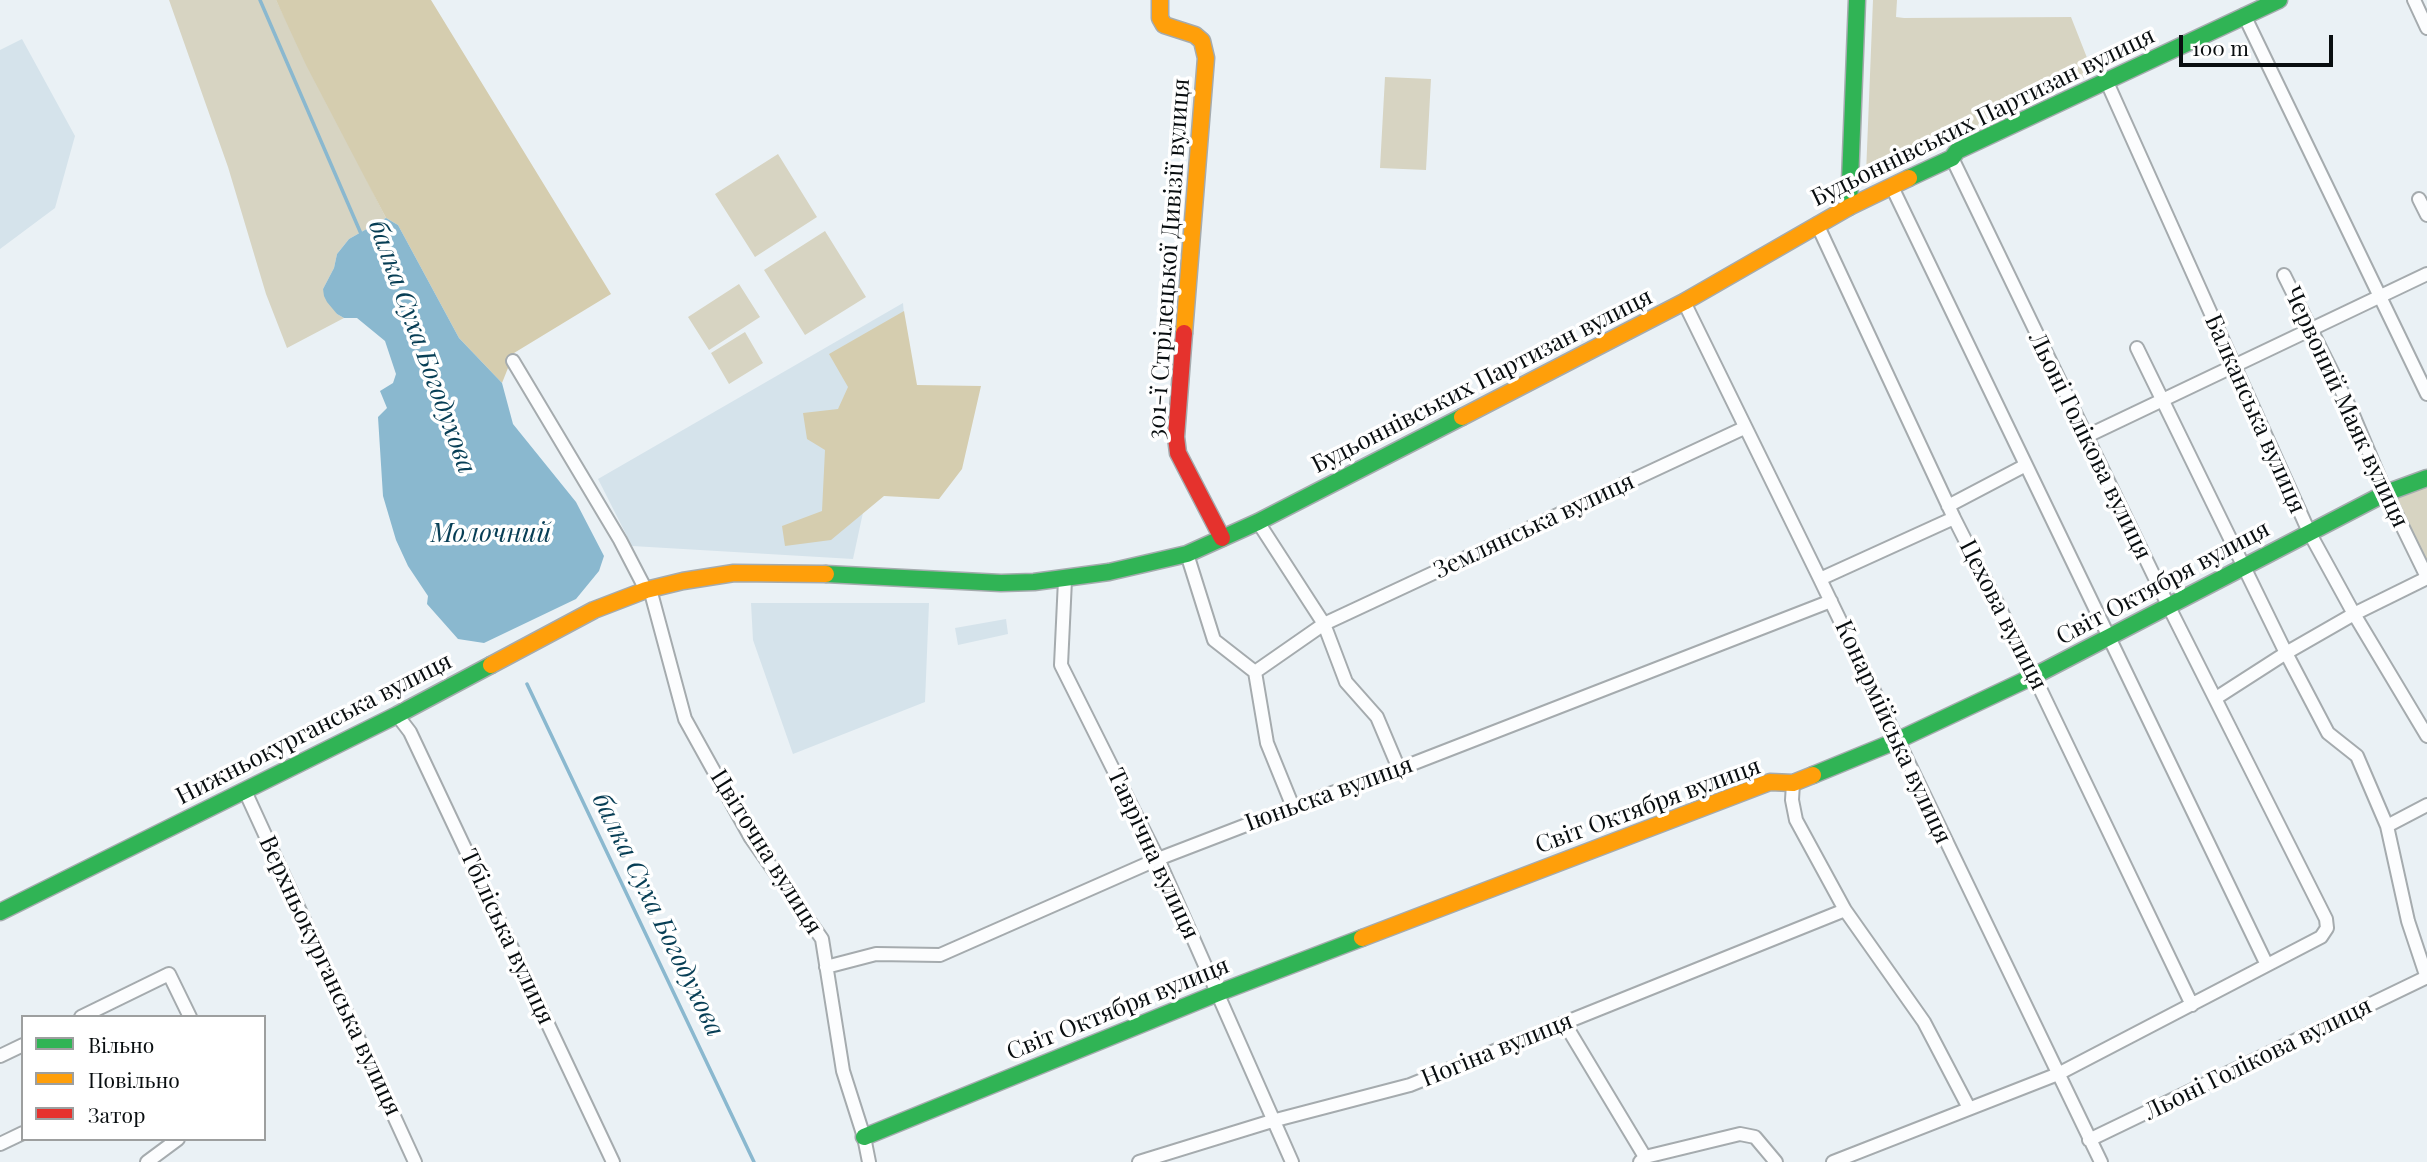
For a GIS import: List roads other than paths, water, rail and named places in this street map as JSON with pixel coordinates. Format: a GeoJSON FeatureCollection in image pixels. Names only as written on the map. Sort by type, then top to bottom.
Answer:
{"type":"FeatureCollection","features":[{"type":"Feature","properties":{"kind":"main road","name":"301-ї Стрілецької Дивізії вулиця"},"geometry":{"type":"LineString","coordinates":[[1160,0],[1160,18],[1164,25],[1195,35],[1202,41],[1206,58],[1176,436],[1178,453],[1222,538]]}},
{"type":"Feature","properties":{"kind":"main road"},"geometry":{"type":"LineString","coordinates":[[1849,207],[1857,0]]}},
{"type":"Feature","properties":{"kind":"main road","name":"Будьоннівських Партизан вулиця"},"geometry":{"type":"LineString","coordinates":[[648,590],[734,573],[861,575],[1001,583],[1065,580],[1186,554],[1258,522],[1684,302],[1817,224],[1952,158],[1957,151],[2278,0]]}},
{"type":"Feature","properties":{"kind":"main road","name":"Світ Октября вулиця"},"geometry":{"type":"LineString","coordinates":[[864,1138],[1218,992],[1770,782],[1793,783],[1896,741],[2034,676],[2386,493],[2427,478]]}},
{"type":"Feature","properties":{"kind":"main road","name":"Нижньокурганська вулиця"},"geometry":{"type":"LineString","coordinates":[[0,912],[397,715],[594,610],[648,590]]}},
{"type":"Feature","properties":{"kind":"street"},"geometry":{"type":"LineString","coordinates":[[2414,0],[2427,28]]}},
{"type":"Feature","properties":{"kind":"street"},"geometry":{"type":"LineString","coordinates":[[2245,15],[2427,394]]}},
{"type":"Feature","properties":{"kind":"street","name":"Балканська вулиця"},"geometry":{"type":"LineString","coordinates":[[2106,80],[2309,532],[2354,614],[2427,736]]}},
{"type":"Feature","properties":{"kind":"street","name":"Льоні Голікова вулиця"},"geometry":{"type":"LineString","coordinates":[[1952,158],[2085,437],[2326,919],[2327,928],[2321,937],[2267,965]]}},
{"type":"Feature","properties":{"kind":"street"},"geometry":{"type":"LineString","coordinates":[[1832,1162],[2058,1074],[2267,965],[1892,187]]}},
{"type":"Feature","properties":{"kind":"street"},"geometry":{"type":"LineString","coordinates":[[2419,199],[2427,215]]}},
{"type":"Feature","properties":{"kind":"street","name":"Цехова вулиця"},"geometry":{"type":"LineString","coordinates":[[1817,224],[1954,519],[2034,676],[2192,1005]]}},
{"type":"Feature","properties":{"kind":"street"},"geometry":{"type":"LineString","coordinates":[[2085,437],[2427,274]]}},
{"type":"Feature","properties":{"kind":"street","name":"Червоний Маяк вулиця"},"geometry":{"type":"LineString","coordinates":[[2284,275],[2351,410],[2386,493],[2427,578]]}},
{"type":"Feature","properties":{"kind":"street","name":"Конармійська вулиця"},"geometry":{"type":"LineString","coordinates":[[1684,302],[2101,1162]]}},
{"type":"Feature","properties":{"kind":"street","name":"Льоні Голікова вулиця"},"geometry":{"type":"LineString","coordinates":[[2089,1140],[2427,978],[2408,921],[2387,825],[2357,756],[2328,733],[2137,348]]}},
{"type":"Feature","properties":{"kind":"street","name":"Цвiточна вулиця"},"geometry":{"type":"LineString","coordinates":[[513,361],[648,590],[685,719],[751,838],[822,939],[844,1071],[869,1162]]}},
{"type":"Feature","properties":{"kind":"street","name":"Землянська вулиця"},"geometry":{"type":"LineString","coordinates":[[1255,672],[1324,624],[1744,428]]}},
{"type":"Feature","properties":{"kind":"street"},"geometry":{"type":"LineString","coordinates":[[1948,506],[2026,465]]}},
{"type":"Feature","properties":{"kind":"street"},"geometry":{"type":"LineString","coordinates":[[1820,579],[1954,519]]}},
{"type":"Feature","properties":{"kind":"street"},"geometry":{"type":"LineString","coordinates":[[1258,522],[1324,624],[1346,682],[1377,717],[1399,769]]}},
{"type":"Feature","properties":{"kind":"street"},"geometry":{"type":"LineString","coordinates":[[1186,554],[1214,640],[1255,672],[1267,743],[1293,807]]}},
{"type":"Feature","properties":{"kind":"street"},"geometry":{"type":"LineString","coordinates":[[2216,698],[2354,614],[2427,578]]}},
{"type":"Feature","properties":{"kind":"street","name":"Таврічна вулиця"},"geometry":{"type":"LineString","coordinates":[[1065,580],[1061,666],[1158,859],[1292,1162]]}},
{"type":"Feature","properties":{"kind":"street","name":"Iюньска вулиця"},"geometry":{"type":"LineString","coordinates":[[826,967],[876,954],[940,955],[1158,859],[1399,769],[1831,601]]}},
{"type":"Feature","properties":{"kind":"street","name":"Тбіліська вулиця"},"geometry":{"type":"LineString","coordinates":[[397,715],[410,732],[613,1162]]}},
{"type":"Feature","properties":{"kind":"street"},"geometry":{"type":"LineString","coordinates":[[1793,783],[1792,800],[1796,820],[1845,910],[1924,1022],[1969,1108]]}},
{"type":"Feature","properties":{"kind":"street","name":"Верхньокурганська вулиця"},"geometry":{"type":"LineString","coordinates":[[245,791],[415,1162]]}},
{"type":"Feature","properties":{"kind":"street"},"geometry":{"type":"LineString","coordinates":[[2387,825],[2427,804]]}},
{"type":"Feature","properties":{"kind":"street","name":"Ногіна вулиця"},"geometry":{"type":"LineString","coordinates":[[1139,1162],[1272,1121],[1410,1085],[1845,910]]}},
{"type":"Feature","properties":{"kind":"street"},"geometry":{"type":"LineString","coordinates":[[85,1015],[169,974],[189,1015]]}},
{"type":"Feature","properties":{"kind":"street"},"geometry":{"type":"LineString","coordinates":[[1565,1024],[1642,1160],[1740,1135],[1755,1137],[1776,1162]]}},
{"type":"Feature","properties":{"kind":"street"},"geometry":{"type":"LineString","coordinates":[[0,1056],[21,1046]]}},
{"type":"Feature","properties":{"kind":"street"},"geometry":{"type":"LineString","coordinates":[[0,1144],[21,1134]]}},
{"type":"Feature","properties":{"kind":"street"},"geometry":{"type":"LineString","coordinates":[[147,1162],[175,1141]]}},
{"type":"Feature","properties":{"kind":"water","name":"Молочний"},"geometry":{"type":"Polygon","coordinates":[[[386,218],[398,225],[459,338],[502,383],[513,424],[576,502],[604,556],[599,571],[576,599],[484,643],[458,639],[427,604],[428,596],[408,566],[396,540],[383,496],[378,417],[387,408],[380,391],[393,383],[396,374],[385,341],[357,318],[344,318],[337,314],[324,296],[323,289],[334,268],[337,254],[349,239],[386,218]]]}},
{"type":"Feature","properties":{"kind":"waterway","name":"балка Суха Богодухова"},"geometry":{"type":"LineString","coordinates":[[260,0],[362,236]]}},
{"type":"Feature","properties":{"kind":"waterway","name":"балка Суха Богодухова"},"geometry":{"type":"LineString","coordinates":[[527,684],[754,1162]]}}]}
